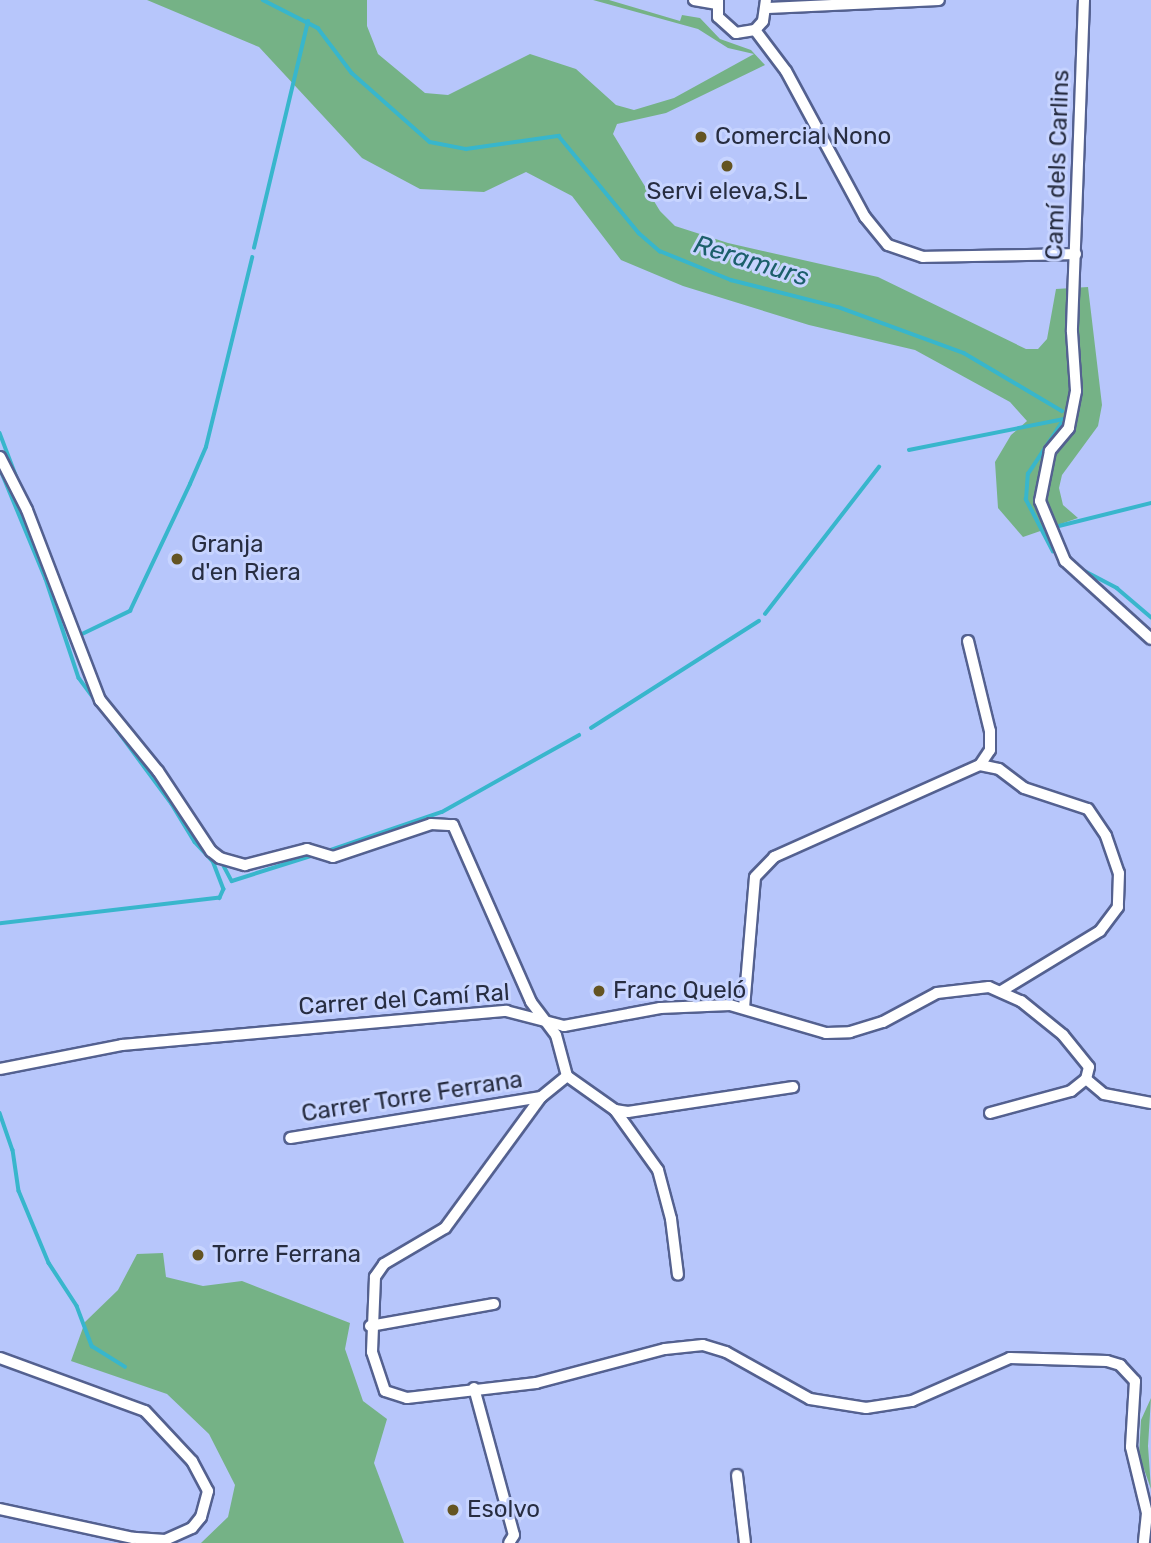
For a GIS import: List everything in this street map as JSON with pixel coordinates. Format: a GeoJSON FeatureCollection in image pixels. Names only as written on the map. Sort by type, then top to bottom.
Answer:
{"type":"FeatureCollection","features":[{"type":"Feature","properties":{"kind":"street"},"geometry":{"type":"LineString","coordinates":[[694,0],[718,2],[723,25],[736,33],[755,30]]}},
{"type":"Feature","properties":{"kind":"street"},"geometry":{"type":"LineString","coordinates":[[755,30],[767,4],[939,0]]}},
{"type":"Feature","properties":{"kind":"street","name":"Camí dels Carlins"},"geometry":{"type":"LineString","coordinates":[[1084,0],[1072,332],[1076,391],[1069,428],[1050,451],[1040,484],[1047,520],[1056,541],[1082,580],[1151,639]]}},
{"type":"Feature","properties":{"kind":"street"},"geometry":{"type":"LineString","coordinates":[[755,30],[786,71],[865,217],[888,245],[923,257],[1076,254]]}},
{"type":"Feature","properties":{"kind":"street"},"geometry":{"type":"LineString","coordinates":[[0,457],[27,510],[100,700],[158,771],[211,851],[220,858],[245,865],[307,849],[333,857],[431,824],[453,825],[531,1002],[556,1035],[567,1076],[615,1110],[658,1170],[671,1219],[678,1275]]}},
{"type":"Feature","properties":{"kind":"street"},"geometry":{"type":"LineString","coordinates":[[744,1008],[755,877],[774,857],[981,765],[990,750],[990,731],[968,641]]}},
{"type":"Feature","properties":{"kind":"street"},"geometry":{"type":"LineString","coordinates":[[981,765],[999,769],[1024,788],[1088,809],[1106,836],[1119,873],[1118,908],[1100,931],[1003,990],[1063,1035],[1089,1067],[1086,1079],[1071,1091],[990,1113]]}},
{"type":"Feature","properties":{"kind":"street","name":"Carrer del Camí Ral"},"geometry":{"type":"LineString","coordinates":[[0,1069],[122,1045],[427,1015],[506,1011],[564,1026],[695,1005],[744,1008],[826,1033],[850,1032],[883,1022],[937,993],[1003,990]]}},
{"type":"Feature","properties":{"kind":"street","name":"Carrer Torre Ferrana"},"geometry":{"type":"LineString","coordinates":[[474,1388],[407,1398],[385,1391],[378,1378],[370,1326],[375,1277],[384,1264],[444,1228],[541,1097],[567,1076]]}},
{"type":"Feature","properties":{"kind":"street"},"geometry":{"type":"LineString","coordinates":[[1086,1079],[1104,1094],[1151,1103]]}},
{"type":"Feature","properties":{"kind":"street"},"geometry":{"type":"LineString","coordinates":[[615,1110],[628,1112],[793,1087]]}},
{"type":"Feature","properties":{"kind":"street","name":"Carrer Torre Ferrana"},"geometry":{"type":"LineString","coordinates":[[290,1138],[541,1097]]}},
{"type":"Feature","properties":{"kind":"street"},"geometry":{"type":"LineString","coordinates":[[370,1326],[494,1304]]}},
{"type":"Feature","properties":{"kind":"street"},"geometry":{"type":"LineString","coordinates":[[509,1543],[514,1535],[474,1388],[536,1383],[664,1349],[703,1345],[726,1352],[810,1399],[866,1408],[912,1401],[1010,1358],[1107,1362],[1120,1365],[1135,1381],[1131,1447],[1147,1513],[1144,1543]]}},
{"type":"Feature","properties":{"kind":"street"},"geometry":{"type":"LineString","coordinates":[[0,1358],[145,1411],[192,1461],[208,1491],[201,1517],[192,1528],[165,1540],[133,1538],[0,1509]]}},
{"type":"Feature","properties":{"kind":"street"},"geometry":{"type":"LineString","coordinates":[[737,1475],[745,1543]]}},
{"type":"Feature","properties":{"kind":"green space"},"geometry":{"type":"Polygon","coordinates":[[[147,0],[367,0],[367,26],[378,54],[425,93],[448,95],[530,54],[576,69],[616,105],[634,110],[674,98],[754,54],[728,48],[698,29],[593,0],[609,0],[680,21],[682,15],[700,18],[720,39],[751,50],[765,65],[666,113],[617,124],[613,134],[660,211],[675,226],[728,243],[878,277],[1026,349],[1038,349],[1047,339],[1056,289],[1088,287],[1102,405],[1098,426],[1062,475],[1059,488],[1063,505],[1078,518],[1023,537],[998,508],[995,462],[1011,435],[1027,421],[1010,402],[915,350],[809,325],[683,286],[621,260],[572,196],[526,172],[484,192],[420,189],[362,158],[259,47],[147,0]]]}},
{"type":"Feature","properties":{"kind":"green space"},"geometry":{"type":"Polygon","coordinates":[[[163,1253],[166,1277],[203,1286],[242,1281],[350,1323],[345,1349],[363,1401],[387,1419],[374,1463],[404,1543],[201,1543],[228,1517],[235,1485],[209,1434],[167,1394],[71,1361],[85,1322],[118,1290],[137,1254],[163,1253]]]}},
{"type":"Feature","properties":{"kind":"green space"},"geometry":{"type":"Polygon","coordinates":[[[1151,1398],[1148,1446],[1151,1489],[1139,1455],[1141,1420],[1151,1398]]]}},
{"type":"Feature","properties":{"kind":"waterway","name":"Reramurs"},"geometry":{"type":"LineString","coordinates":[[263,0],[318,28],[352,73],[430,142],[466,149],[559,136],[639,233],[660,251],[731,280],[838,307],[964,353],[1062,411]]}},
{"type":"Feature","properties":{"kind":"waterway"},"geometry":{"type":"LineString","coordinates":[[254,248],[308,21]]}},
{"type":"Feature","properties":{"kind":"waterway"},"geometry":{"type":"LineString","coordinates":[[78,636],[130,611],[190,484],[206,447],[252,258]]}},
{"type":"Feature","properties":{"kind":"waterway"},"geometry":{"type":"LineString","coordinates":[[909,450],[1069,418]]}},
{"type":"Feature","properties":{"kind":"waterway","name":"Reramurs"},"geometry":{"type":"LineString","coordinates":[[1053,552],[1026,500],[1028,474],[1061,424]]}},
{"type":"Feature","properties":{"kind":"waterway"},"geometry":{"type":"LineString","coordinates":[[0,433],[19,483]]}},
{"type":"Feature","properties":{"kind":"waterway"},"geometry":{"type":"LineString","coordinates":[[765,614],[879,467]]}},
{"type":"Feature","properties":{"kind":"waterway"},"geometry":{"type":"LineString","coordinates":[[0,468],[46,579],[79,678],[172,804],[195,842],[213,861],[224,889],[220,898],[0,924]]}},
{"type":"Feature","properties":{"kind":"waterway"},"geometry":{"type":"LineString","coordinates":[[1055,527],[1151,503]]}},
{"type":"Feature","properties":{"kind":"waterway","name":"Reramurs"},"geometry":{"type":"LineString","coordinates":[[1081,569],[1117,588],[1151,617]]}},
{"type":"Feature","properties":{"kind":"waterway"},"geometry":{"type":"LineString","coordinates":[[591,728],[759,621]]}},
{"type":"Feature","properties":{"kind":"waterway"},"geometry":{"type":"LineString","coordinates":[[328,851],[442,812],[579,735]]}},
{"type":"Feature","properties":{"kind":"waterway"},"geometry":{"type":"LineString","coordinates":[[224,866],[232,881],[311,856]]}},
{"type":"Feature","properties":{"kind":"waterway"},"geometry":{"type":"LineString","coordinates":[[0,1113],[13,1150],[19,1191],[49,1263],[77,1306],[92,1346],[125,1367]]}},
{"type":"Feature","properties":{"kind":"place","name":"Comercial Nono"},"geometry":{"type":"Point","coordinates":[701,137]}},
{"type":"Feature","properties":{"kind":"place","name":"Servi eleva,S.L"},"geometry":{"type":"Point","coordinates":[727,166]}},
{"type":"Feature","properties":{"kind":"place","name":"Granja d'en Riera"},"geometry":{"type":"Point","coordinates":[177,559]}},
{"type":"Feature","properties":{"kind":"place","name":"Franc Queló"},"geometry":{"type":"Point","coordinates":[599,991]}},
{"type":"Feature","properties":{"kind":"place","name":"Torre Ferrana"},"geometry":{"type":"Point","coordinates":[198,1255]}},
{"type":"Feature","properties":{"kind":"place","name":"Esolvo"},"geometry":{"type":"Point","coordinates":[453,1510]}}]}
